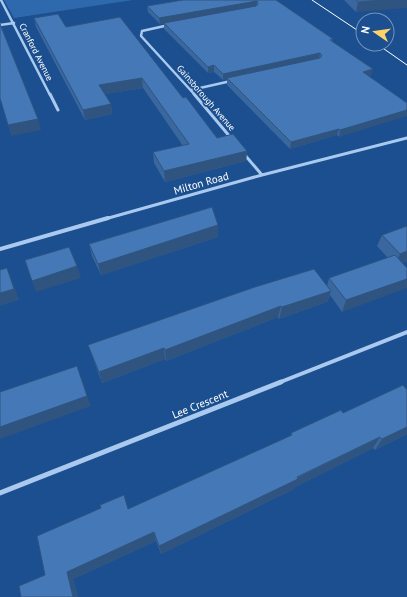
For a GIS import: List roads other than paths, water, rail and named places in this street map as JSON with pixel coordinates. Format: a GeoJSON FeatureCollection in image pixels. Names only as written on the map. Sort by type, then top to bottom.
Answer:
{"type":"FeatureCollection","features":[{"type":"Feature","properties":{"kind":"street","name":"Cranford Avenue"},"geometry":{"type":"LineString","coordinates":[[1,0],[58,110]]}},
{"type":"Feature","properties":{"kind":"street"},"geometry":{"type":"LineString","coordinates":[[0,25],[14,23]]}},
{"type":"Feature","properties":{"kind":"street","name":"Gainsborough Avenue"},"geometry":{"type":"LineString","coordinates":[[171,25],[142,31],[141,36],[191,90],[232,139]]}},
{"type":"Feature","properties":{"kind":"street"},"geometry":{"type":"LineString","coordinates":[[191,90],[236,80]]}},
{"type":"Feature","properties":{"kind":"street","name":"Milton Road"},"geometry":{"type":"LineString","coordinates":[[0,249],[262,175],[407,138]]}},
{"type":"Feature","properties":{"kind":"street"},"geometry":{"type":"LineString","coordinates":[[242,151],[262,175]]}},
{"type":"Feature","properties":{"kind":"street","name":"Lee Crescent"},"geometry":{"type":"LineString","coordinates":[[0,493],[407,332]]}},
{"type":"Feature","properties":{"kind":"tram line"},"geometry":{"type":"LineString","coordinates":[[312,0],[355,29]]}},
{"type":"Feature","properties":{"kind":"tram line"},"geometry":{"type":"LineString","coordinates":[[388,52],[407,65]]}}]}
